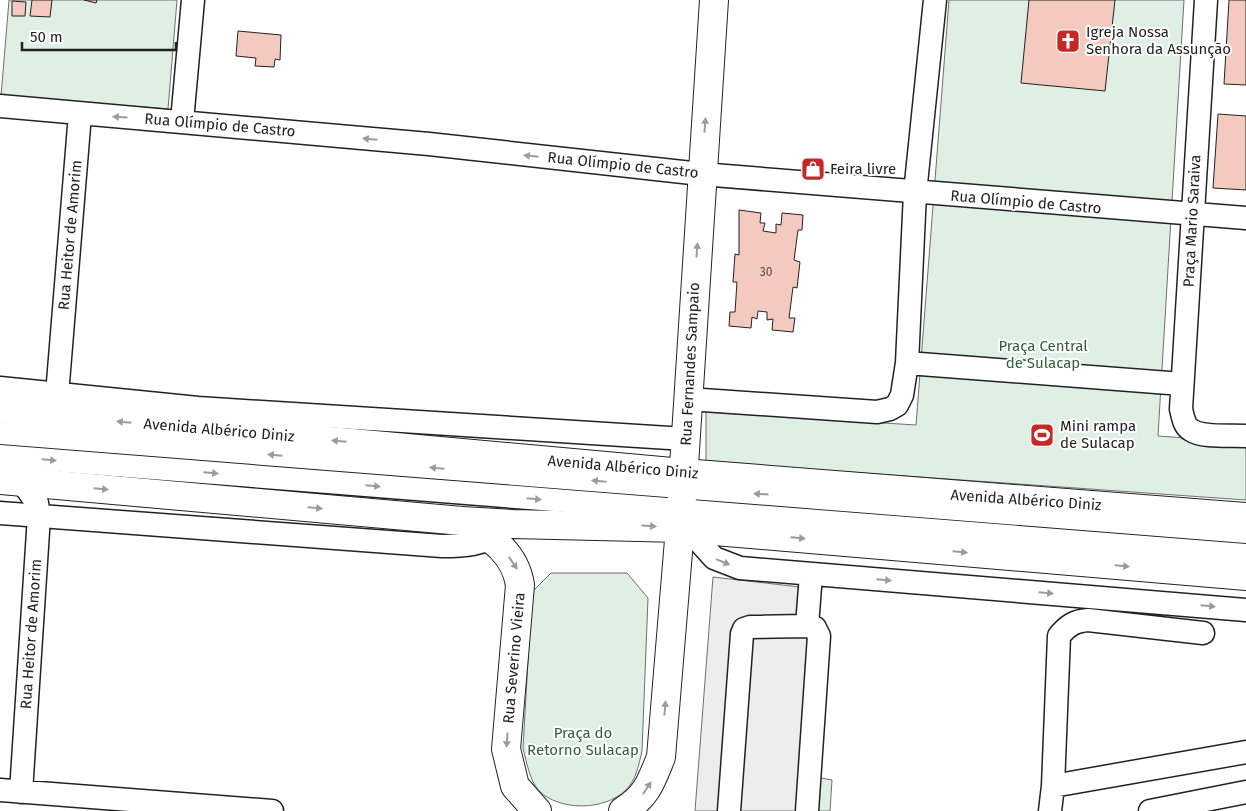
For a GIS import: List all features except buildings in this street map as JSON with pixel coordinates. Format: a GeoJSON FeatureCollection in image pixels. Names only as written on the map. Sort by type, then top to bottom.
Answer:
{"type":"FeatureCollection","features":[{"type":"Feature","properties":{"kind":"main road","name":"Rua Fernandes Sampaio"},"geometry":{"type":"LineString","coordinates":[[623,811],[636,803],[650,787],[661,757],[683,506],[685,438],[701,174],[714,0]]}},
{"type":"Feature","properties":{"kind":"main road","name":"Avenida Albérico Diniz"},"geometry":{"type":"LineString","coordinates":[[0,408],[57,404],[683,506],[1246,576]]}},
{"type":"Feature","properties":{"kind":"main road","name":"Rua Severino Vieira"},"geometry":{"type":"LineString","coordinates":[[11,481],[462,521],[502,532],[508,555],[518,570],[520,585],[506,749],[515,786],[537,811]]}},
{"type":"Feature","properties":{"kind":"main road","name":"Avenida Albérico Diniz"},"geometry":{"type":"LineString","coordinates":[[502,532],[683,506],[1246,517]]}},
{"type":"Feature","properties":{"kind":"street"},"geometry":{"type":"LineString","coordinates":[[182,121],[193,0]]}},
{"type":"Feature","properties":{"kind":"street"},"geometry":{"type":"LineString","coordinates":[[688,399],[877,412],[890,410],[897,405],[902,395],[907,363],[915,193],[934,0]]}},
{"type":"Feature","properties":{"kind":"street","name":"Praça Mario Saraiva"},"geometry":{"type":"LineString","coordinates":[[1206,0],[1181,409],[1184,423],[1190,430],[1199,434],[1246,436]]}},
{"type":"Feature","properties":{"kind":"street","name":"Rua Olímpio de Castro"},"geometry":{"type":"LineString","coordinates":[[0,106],[429,144],[701,174],[915,193],[1246,218]]}},
{"type":"Feature","properties":{"kind":"street","name":"Rua Heitor de Amorim"},"geometry":{"type":"LineString","coordinates":[[57,404],[80,114]]}},
{"type":"Feature","properties":{"kind":"street"},"geometry":{"type":"LineString","coordinates":[[907,363],[1182,384]]}},
{"type":"Feature","properties":{"kind":"street","name":"Avenida Albérico Diniz"},"geometry":{"type":"LineString","coordinates":[[0,388],[57,404],[198,408],[685,438]]}},
{"type":"Feature","properties":{"kind":"street"},"geometry":{"type":"LineString","coordinates":[[0,433],[683,506],[1246,532]]}},
{"type":"Feature","properties":{"kind":"street"},"geometry":{"type":"LineString","coordinates":[[0,456],[683,506],[1246,555]]}},
{"type":"Feature","properties":{"kind":"street","name":"Rua Heitor de Amorim"},"geometry":{"type":"LineString","coordinates":[[10,791],[39,516],[37,503],[11,481]]}},
{"type":"Feature","properties":{"kind":"street"},"geometry":{"type":"LineString","coordinates":[[683,506],[714,558],[740,568],[1246,610]]}},
{"type":"Feature","properties":{"kind":"street","name":"Avenida Albérico Diniz"},"geometry":{"type":"LineString","coordinates":[[0,513],[442,546],[466,546],[502,532]]}},
{"type":"Feature","properties":{"kind":"street"},"geometry":{"type":"LineString","coordinates":[[807,626],[811,574]]}},
{"type":"Feature","properties":{"kind":"street"},"geometry":{"type":"LineString","coordinates":[[1050,811],[1053,786],[1060,636],[1066,627],[1077,621],[1088,620],[1203,633]]}},
{"type":"Feature","properties":{"kind":"street"},"geometry":{"type":"LineString","coordinates":[[729,811],[742,634],[744,629],[750,627],[807,626],[815,628],[819,636],[807,811]]}},
{"type":"Feature","properties":{"kind":"street"},"geometry":{"type":"LineString","coordinates":[[1053,786],[1246,752]]}},
{"type":"Feature","properties":{"kind":"street"},"geometry":{"type":"LineString","coordinates":[[10,791],[272,811]]}},
{"type":"Feature","properties":{"kind":"street"},"geometry":{"type":"LineString","coordinates":[[1150,811],[1246,792]]}},
{"type":"Feature","properties":{"kind":"green space"},"geometry":{"type":"Polygon","coordinates":[[[9,0],[177,0],[168,109],[1,96],[9,0]]]}},
{"type":"Feature","properties":{"kind":"green space","name":"Praça Central de Sulacap"},"geometry":{"type":"Polygon","coordinates":[[[949,0],[1184,0],[1158,436],[1246,442],[1246,500],[706,462],[706,412],[916,425],[949,0]]]}},
{"type":"Feature","properties":{"kind":"green space","name":"Praça do Retorno Sulacap"},"geometry":{"type":"Polygon","coordinates":[[[551,573],[627,573],[648,598],[642,751],[640,761],[635,777],[626,790],[617,797],[594,805],[570,805],[558,802],[548,798],[539,791],[531,776],[523,748],[532,592],[551,573]]]}},
{"type":"Feature","properties":{"kind":"green space"},"geometry":{"type":"Polygon","coordinates":[[[790,772],[832,780],[830,811],[780,811],[790,772]]]}},
{"type":"Feature","properties":{"kind":"shaded area"},"geometry":{"type":"Polygon","coordinates":[[[713,577],[817,589],[806,811],[695,811],[713,577]]]}},
{"type":"Feature","properties":{"kind":"place","name":"Igreja Nossa Senhora da Assunção"},"geometry":{"type":"Point","coordinates":[1068,41]}},
{"type":"Feature","properties":{"kind":"place","name":"Feira livre"},"geometry":{"type":"Point","coordinates":[813,169]}},
{"type":"Feature","properties":{"kind":"place","name":"Mini rampa de Sulacap"},"geometry":{"type":"Point","coordinates":[1042,435]}}]}
